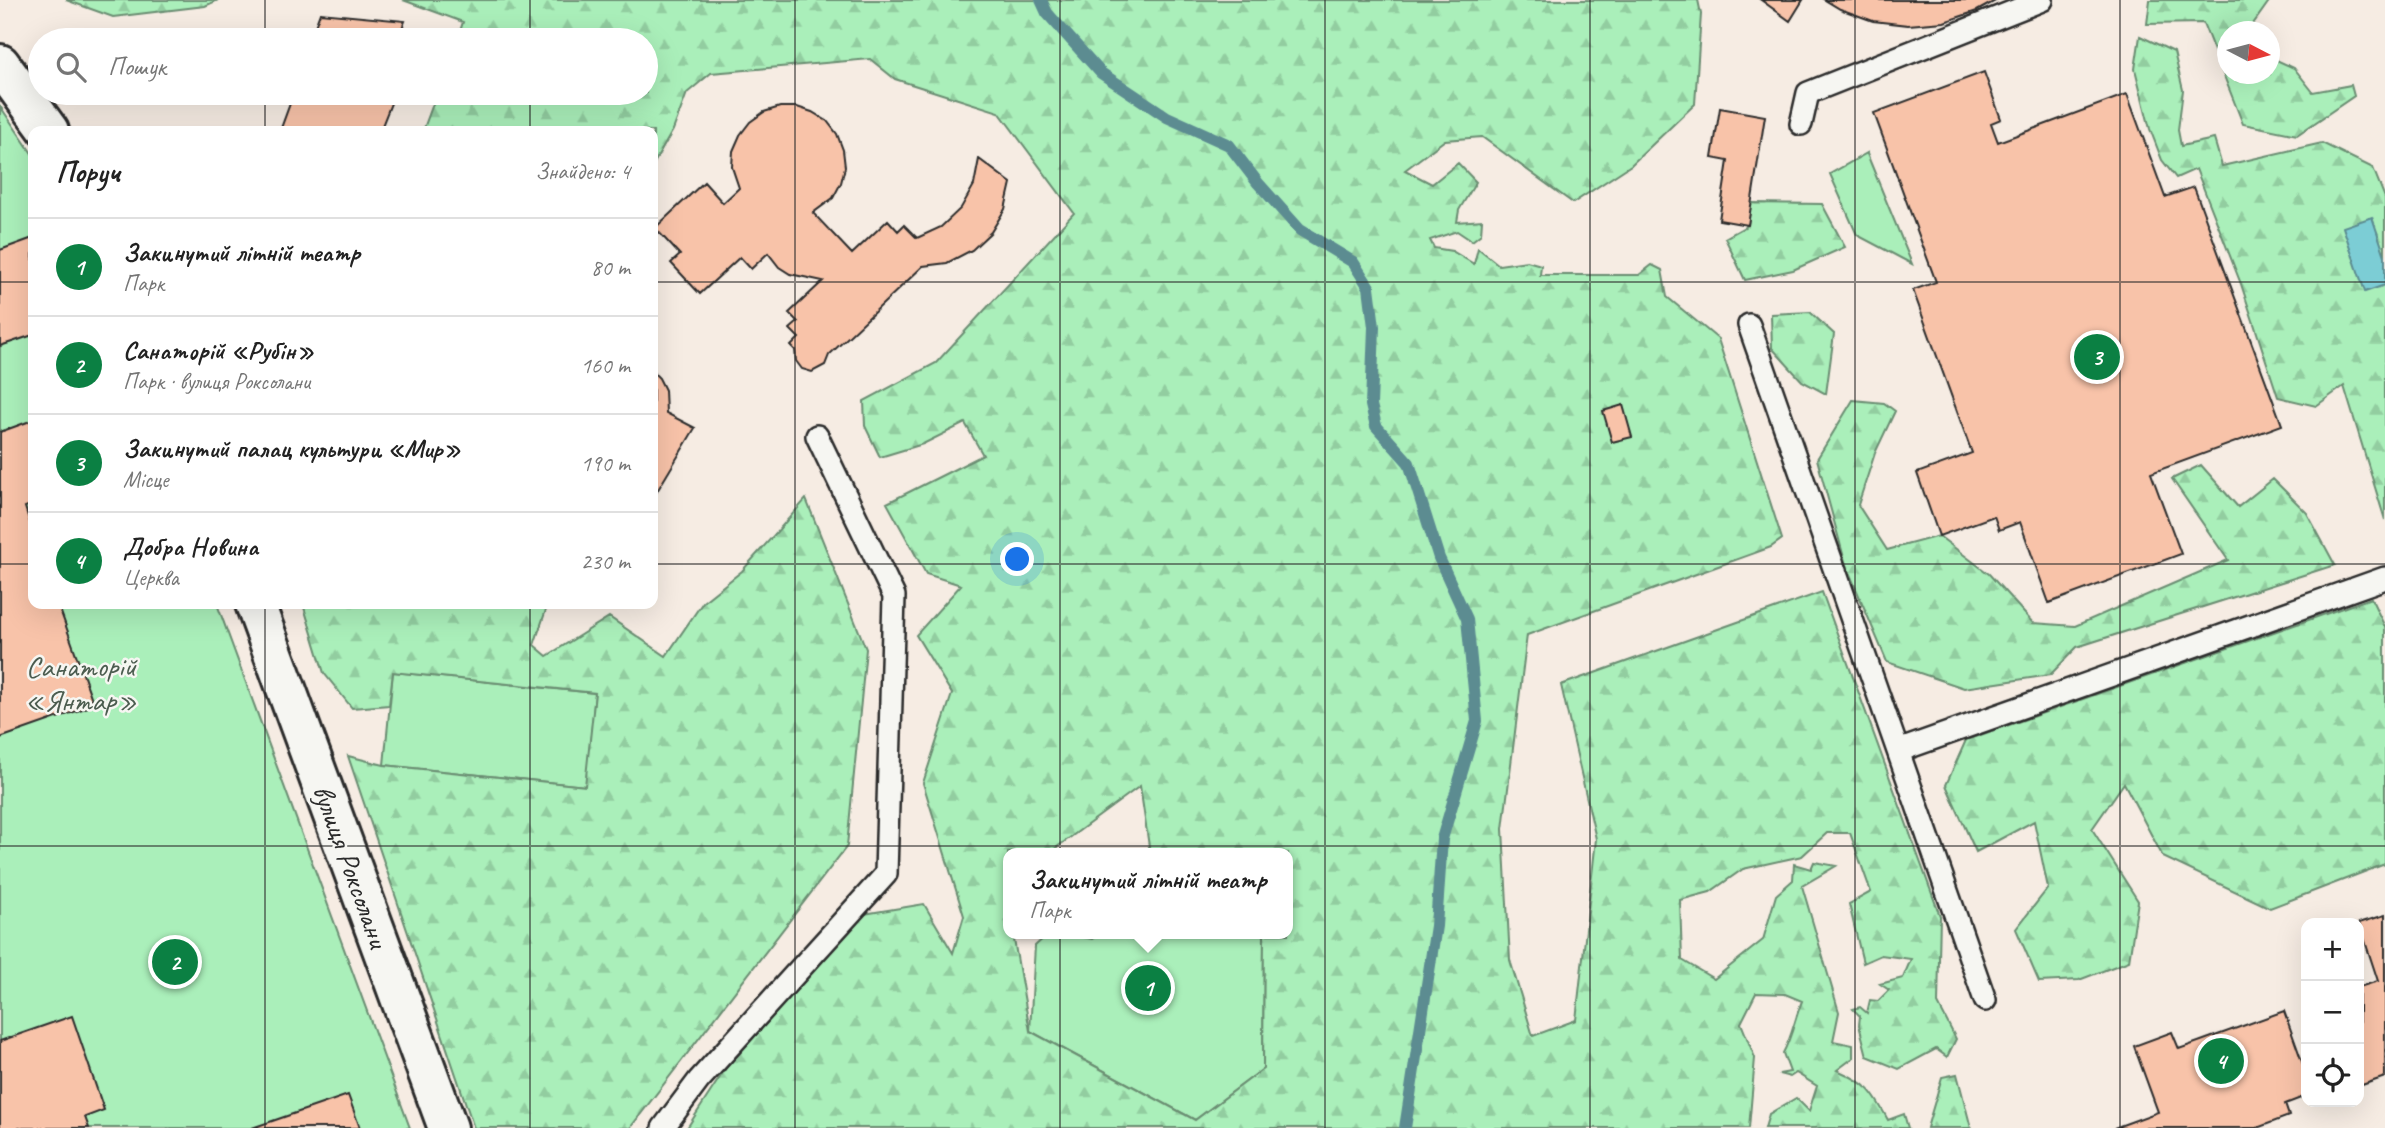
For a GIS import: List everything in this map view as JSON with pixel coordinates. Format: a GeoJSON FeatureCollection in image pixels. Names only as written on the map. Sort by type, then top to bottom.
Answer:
{"type":"FeatureCollection","features":[{"type":"Feature","properties":{"kind":"street"},"geometry":{"type":"LineString","coordinates":[[0,64],[28,102]]}},
{"type":"Feature","properties":{"kind":"street"},"geometry":{"type":"LineString","coordinates":[[30,105],[45,126]]}},
{"type":"Feature","properties":{"kind":"street","name":"вулиця Роксолани"},"geometry":{"type":"LineString","coordinates":[[257,609],[448,1128]]}},
{"type":"Feature","properties":{"kind":"lane"},"geometry":{"type":"LineString","coordinates":[[1801,124],[1808,93],[2042,0]]}},
{"type":"Feature","properties":{"kind":"lane"},"geometry":{"type":"LineString","coordinates":[[1749,325],[1985,1000]]}},
{"type":"Feature","properties":{"kind":"lane"},"geometry":{"type":"LineString","coordinates":[[663,1128],[699,1080],[886,874],[894,596],[817,436]]}},
{"type":"Feature","properties":{"kind":"lane"},"geometry":{"type":"LineString","coordinates":[[1898,751],[2385,579]]}},
{"type":"Feature","properties":{"kind":"green space"},"geometry":{"type":"Polygon","coordinates":[[[66,0],[218,0],[205,6],[113,17],[66,0]]]}},
{"type":"Feature","properties":{"kind":"green space"},"geometry":{"type":"Polygon","coordinates":[[[403,0],[1698,0],[1701,14],[1695,104],[1631,165],[1573,203],[1482,137],[1445,140],[1405,170],[1432,184],[1458,163],[1476,182],[1459,210],[1457,222],[1482,220],[1481,234],[1472,241],[1457,231],[1430,240],[1434,248],[1452,251],[1474,264],[1478,248],[1499,265],[1527,261],[1541,265],[1540,275],[1639,275],[1652,265],[1662,270],[1667,297],[1718,339],[1782,539],[1771,547],[1527,635],[1503,829],[1510,960],[1533,1036],[1576,1020],[1596,839],[1561,685],[1822,592],[1940,916],[1938,1004],[1956,1039],[1947,1057],[1936,1049],[1899,1069],[1867,1056],[1859,1025],[1860,1016],[1853,1009],[1860,1007],[1867,1013],[1870,1000],[1878,1001],[1889,990],[1880,984],[1903,978],[1911,959],[1881,955],[1863,963],[1849,904],[1871,892],[1850,833],[1827,833],[1802,856],[1743,869],[1710,892],[1680,900],[1682,960],[1714,979],[1763,940],[1776,895],[1793,880],[1794,864],[1811,869],[1814,862],[1836,866],[1802,886],[1839,1012],[1833,1041],[1853,1045],[1853,1058],[1837,1070],[1856,1079],[1868,1089],[1888,1120],[1904,1114],[1908,1128],[1765,1128],[1769,1114],[1796,1098],[1809,1111],[1817,1086],[1796,1073],[1790,1077],[1779,1074],[1790,1072],[1783,1053],[1802,1001],[1785,994],[1756,993],[1741,1023],[1755,1058],[1749,1128],[687,1128],[726,1068],[864,914],[924,904],[953,953],[964,916],[923,783],[952,694],[916,635],[961,585],[926,574],[887,503],[983,455],[965,423],[923,444],[880,457],[865,426],[864,401],[936,363],[1074,213],[999,112],[895,79],[870,59],[711,73],[687,93],[673,130],[658,156],[658,126],[425,126],[433,105],[658,105],[658,28],[461,28],[463,22],[403,0]],[[1140,786],[1056,848],[1003,848],[1003,939],[1014,939],[1030,1031],[1195,1120],[1263,1069],[1264,939],[1293,939],[1293,848],[1149,848],[1140,786]]]}},
{"type":"Feature","properties":{"kind":"green space"},"geometry":{"type":"Polygon","coordinates":[[[2150,0],[2270,0],[2255,21],[2217,21],[2217,58],[2203,23],[2147,24],[2150,0]]]}},
{"type":"Feature","properties":{"kind":"green space"},"geometry":{"type":"Polygon","coordinates":[[[2140,36],[2174,52],[2183,90],[2178,130],[2181,146],[2214,139],[2222,166],[2322,143],[2373,168],[2385,198],[2385,520],[2344,386],[2316,406],[2278,397],[2241,284],[2196,169],[2176,178],[2162,160],[2150,129],[2135,69],[2140,36]]]}},
{"type":"Feature","properties":{"kind":"green space"},"geometry":{"type":"Polygon","coordinates":[[[2280,62],[2294,68],[2313,92],[2351,85],[2354,96],[2297,135],[2243,124],[2227,84],[2280,84],[2280,62]]]}},
{"type":"Feature","properties":{"kind":"green space","name":"Санаторій «Янтар»"},"geometry":{"type":"Polygon","coordinates":[[[0,106],[28,148],[28,609],[219,609],[410,1128],[0,1128],[0,106]]]}},
{"type":"Feature","properties":{"kind":"green space"},"geometry":{"type":"Polygon","coordinates":[[[1867,153],[1912,264],[1857,235],[1830,174],[1867,153]]]}},
{"type":"Feature","properties":{"kind":"green space"},"geometry":{"type":"Polygon","coordinates":[[[1751,203],[1822,204],[1845,247],[1793,270],[1745,280],[1725,238],[1748,225],[1751,203]]]}},
{"type":"Feature","properties":{"kind":"green space"},"geometry":{"type":"Polygon","coordinates":[[[1810,312],[1834,334],[1826,394],[1802,381],[1772,348],[1771,314],[1810,312]]]}},
{"type":"Feature","properties":{"kind":"green space"},"geometry":{"type":"Polygon","coordinates":[[[1853,400],[1884,403],[1895,411],[1875,453],[1858,505],[1887,550],[1939,536],[1989,574],[2033,623],[2075,626],[2228,560],[2172,479],[2201,465],[2238,507],[2273,479],[2307,513],[2335,565],[2077,647],[2050,675],[1964,688],[1887,662],[1846,565],[1817,459],[1853,400]]]}},
{"type":"Feature","properties":{"kind":"green space"},"geometry":{"type":"Polygon","coordinates":[[[806,499],[866,649],[847,846],[630,1128],[474,1128],[348,756],[384,765],[585,786],[595,693],[393,672],[389,705],[352,708],[324,673],[305,609],[546,609],[534,645],[547,656],[609,617],[666,656],[703,602],[742,571],[806,499]]]}},
{"type":"Feature","properties":{"kind":"green space"},"geometry":{"type":"Polygon","coordinates":[[[2371,598],[2385,627],[2385,864],[2270,908],[2163,857],[2124,783],[2092,829],[2138,901],[2129,961],[2079,980],[2039,982],[2016,929],[2048,888],[2034,821],[1976,852],[1946,785],[1966,740],[2371,598]]]}},
{"type":"Feature","properties":{"kind":"green space"},"geometry":{"type":"Polygon","coordinates":[[[393,672],[595,693],[586,786],[384,765],[393,672]]]}},
{"type":"Feature","properties":{"kind":"green space"},"geometry":{"type":"Polygon","coordinates":[[[1043,939],[1264,939],[1263,1069],[1195,1120],[1030,1031],[1035,946],[1043,939]]]}},
{"type":"Feature","properties":{"kind":"green space"},"geometry":{"type":"Polygon","coordinates":[[[1957,1074],[1971,1128],[1927,1128],[1942,1077],[1957,1074]]]}},
{"type":"Feature","properties":{"kind":"water"},"geometry":{"type":"Polygon","coordinates":[[[2372,217],[2385,256],[2385,285],[2365,292],[2343,227],[2372,217]]]}},
{"type":"Feature","properties":{"kind":"building"},"geometry":{"type":"Polygon","coordinates":[[[1761,0],[1803,0],[1790,21],[1761,0]]]}},
{"type":"Feature","properties":{"kind":"building"},"geometry":{"type":"Polygon","coordinates":[[[1825,0],[1997,0],[1977,11],[1944,22],[1908,25],[1873,21],[1840,9],[1825,0]]]}},
{"type":"Feature","properties":{"kind":"building"},"geometry":{"type":"Polygon","coordinates":[[[320,13],[405,21],[402,28],[314,28],[320,13]]]}},
{"type":"Feature","properties":{"kind":"building"},"geometry":{"type":"Polygon","coordinates":[[[1984,72],[2001,119],[1991,123],[1998,142],[2127,94],[2165,197],[2194,187],[2282,425],[2151,473],[2181,554],[2049,603],[2020,522],[1999,530],[1994,516],[1939,536],[1917,473],[1972,453],[1913,290],[1936,282],[1874,113],[1984,72]]]}},
{"type":"Feature","properties":{"kind":"building"},"geometry":{"type":"Polygon","coordinates":[[[289,105],[390,105],[382,126],[282,126],[289,105]]]}},
{"type":"Feature","properties":{"kind":"building"},"geometry":{"type":"Polygon","coordinates":[[[780,107],[797,107],[827,121],[837,134],[845,167],[841,183],[833,198],[813,213],[852,254],[888,220],[898,231],[904,225],[917,238],[941,227],[961,208],[974,185],[979,159],[1011,183],[1005,209],[991,232],[972,250],[947,263],[923,266],[829,355],[825,365],[812,372],[802,369],[796,361],[795,350],[791,346],[799,338],[790,329],[798,322],[789,313],[823,281],[790,274],[779,267],[768,253],[751,269],[740,257],[700,294],[671,263],[680,255],[658,231],[658,225],[704,182],[723,203],[739,188],[732,167],[733,151],[750,122],[764,112],[780,107]]]}},
{"type":"Feature","properties":{"kind":"building"},"geometry":{"type":"Polygon","coordinates":[[[1720,108],[1765,116],[1748,225],[1719,220],[1728,161],[1712,158],[1720,108]]]}},
{"type":"Feature","properties":{"kind":"building"},"geometry":{"type":"Polygon","coordinates":[[[28,240],[28,337],[0,346],[0,250],[28,240]]]}},
{"type":"Feature","properties":{"kind":"building"},"geometry":{"type":"Polygon","coordinates":[[[658,377],[665,390],[666,413],[695,428],[658,490],[658,377]]]}},
{"type":"Feature","properties":{"kind":"building"},"geometry":{"type":"Polygon","coordinates":[[[1623,405],[1632,437],[1612,442],[1603,411],[1623,405]]]}},
{"type":"Feature","properties":{"kind":"building"},"geometry":{"type":"Polygon","coordinates":[[[28,422],[28,506],[25,507],[28,516],[28,609],[60,609],[94,705],[0,738],[0,432],[28,422]]]}},
{"type":"Feature","properties":{"kind":"building"},"geometry":{"type":"Polygon","coordinates":[[[2385,915],[2385,1077],[2364,1084],[2364,985],[2378,981],[2364,938],[2364,921],[2385,915]]]}},
{"type":"Feature","properties":{"kind":"building"},"geometry":{"type":"Polygon","coordinates":[[[2284,1011],[2301,1059],[2301,1098],[2285,1104],[2289,1116],[2257,1128],[2114,1128],[2158,1112],[2134,1046],[2172,1032],[2179,1049],[2284,1011]]]}},
{"type":"Feature","properties":{"kind":"building"},"geometry":{"type":"Polygon","coordinates":[[[72,1016],[104,1110],[85,1117],[89,1128],[0,1128],[0,1041],[72,1016]]]}},
{"type":"Feature","properties":{"kind":"building"},"geometry":{"type":"Polygon","coordinates":[[[348,1095],[360,1128],[252,1128],[348,1095]]]}},
{"type":"Feature","properties":{"kind":"waterway"},"geometry":{"type":"LineString","coordinates":[[1041,0],[1047,13],[1101,73],[1167,117],[1229,145],[1258,183],[1300,230],[1353,262],[1369,287],[1374,327],[1371,405],[1376,426],[1409,463],[1439,558],[1467,619],[1477,721],[1442,839],[1436,926],[1405,1128]]}},
{"type":"Feature","properties":{"kind":"place","name":"Закинутий палац культури «Мир»"},"geometry":{"type":"Point","coordinates":[2097,357]}},
{"type":"Feature","properties":{"kind":"place","name":"Санаторій «Рубін»"},"geometry":{"type":"Point","coordinates":[175,962]}},
{"type":"Feature","properties":{"kind":"place","name":"Закинутий літній театр"},"geometry":{"type":"Point","coordinates":[1148,988]}},
{"type":"Feature","properties":{"kind":"place","name":"Добра Новина"},"geometry":{"type":"Point","coordinates":[2221,1061]}}]}
